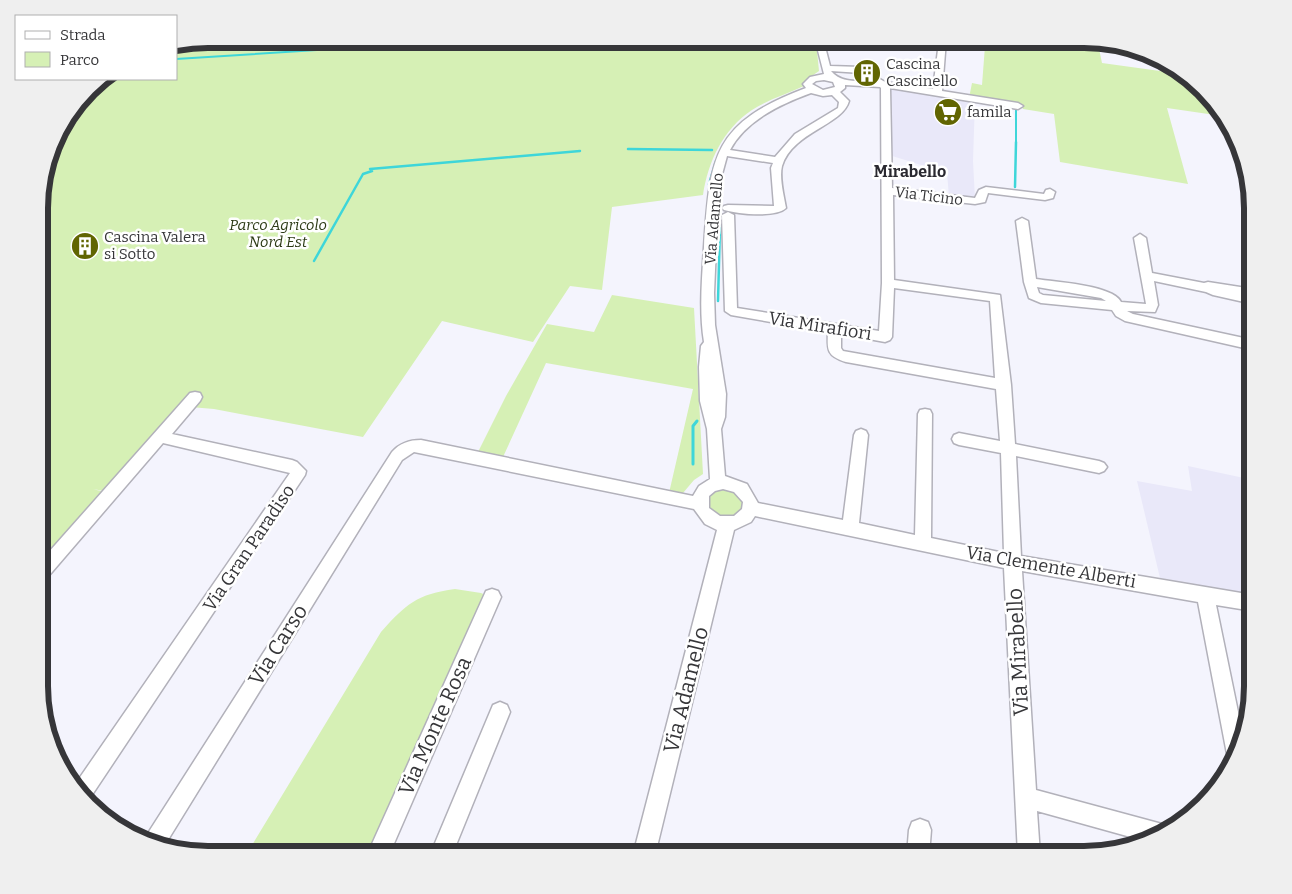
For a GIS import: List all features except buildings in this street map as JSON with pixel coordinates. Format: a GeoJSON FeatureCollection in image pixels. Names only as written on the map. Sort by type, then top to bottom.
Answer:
{"type":"FeatureCollection","features":[{"type":"Feature","properties":{"kind":"street"},"geometry":{"type":"LineString","coordinates":[[724,152],[778,161],[798,136],[842,109],[844,100],[837,85],[828,75],[822,48]]}},
{"type":"Feature","properties":{"kind":"street"},"geometry":{"type":"LineString","coordinates":[[937,92],[942,48]]}},
{"type":"Feature","properties":{"kind":"street"},"geometry":{"type":"LineString","coordinates":[[826,69],[867,77],[884,84],[1018,106]]}},
{"type":"Feature","properties":{"kind":"street"},"geometry":{"type":"LineString","coordinates":[[826,69],[824,73],[808,83],[812,89],[823,93],[837,85],[855,83],[867,77]]}},
{"type":"Feature","properties":{"kind":"street"},"geometry":{"type":"LineString","coordinates":[[817,78],[837,85]]}},
{"type":"Feature","properties":{"kind":"street"},"geometry":{"type":"LineString","coordinates":[[884,84],[886,88],[888,283]]}},
{"type":"Feature","properties":{"kind":"street","name":"Via Adamello"},"geometry":{"type":"LineString","coordinates":[[718,483],[714,430],[709,411],[706,377],[710,337],[708,304],[713,201],[717,174],[724,152],[736,135],[756,117],[783,101],[812,89]]}},
{"type":"Feature","properties":{"kind":"street","name":"Via Mirafiori"},"geometry":{"type":"LineString","coordinates":[[778,161],[776,168],[779,209],[772,211],[728,212],[731,311],[885,337],[888,283]]}},
{"type":"Feature","properties":{"kind":"street","name":"Via Ticino"},"geometry":{"type":"LineString","coordinates":[[887,191],[976,201],[981,200],[983,192],[988,190],[1045,197],[1049,196],[1050,192]]}},
{"type":"Feature","properties":{"kind":"street"},"geometry":{"type":"LineString","coordinates":[[1022,221],[1030,282],[1107,295],[1113,299],[1119,313],[1130,318],[1244,343]]}},
{"type":"Feature","properties":{"kind":"street"},"geometry":{"type":"LineString","coordinates":[[1116,307],[1151,309],[1140,238]]}},
{"type":"Feature","properties":{"kind":"street"},"geometry":{"type":"LineString","coordinates":[[1146,276],[1208,288],[1213,292],[1244,298]]}},
{"type":"Feature","properties":{"kind":"street","name":"Via Mirabello"},"geometry":{"type":"LineString","coordinates":[[888,283],[996,298],[1008,449],[1029,846]]}},
{"type":"Feature","properties":{"kind":"street"},"geometry":{"type":"LineString","coordinates":[[1208,288],[1212,286],[1244,291]]}},
{"type":"Feature","properties":{"kind":"street"},"geometry":{"type":"LineString","coordinates":[[835,328],[834,348],[838,354],[846,357],[1004,385]]}},
{"type":"Feature","properties":{"kind":"street"},"geometry":{"type":"LineString","coordinates":[[48,565],[195,396]]}},
{"type":"Feature","properties":{"kind":"street"},"geometry":{"type":"LineString","coordinates":[[923,543],[925,414]]}},
{"type":"Feature","properties":{"kind":"street"},"geometry":{"type":"LineString","coordinates":[[850,528],[861,434]]}},
{"type":"Feature","properties":{"kind":"street","name":"Via Gran Paradiso"},"geometry":{"type":"LineString","coordinates":[[85,789],[297,476],[298,470],[292,466],[161,436]]}},
{"type":"Feature","properties":{"kind":"street"},"geometry":{"type":"LineString","coordinates":[[959,439],[1099,467]]}},
{"type":"Feature","properties":{"kind":"street","name":"Via Carso"},"geometry":{"type":"LineString","coordinates":[[157,838],[397,456],[407,447],[421,446],[700,504]]}},
{"type":"Feature","properties":{"kind":"street"},"geometry":{"type":"LineString","coordinates":[[718,483],[731,483],[742,489],[749,498],[750,508],[743,519],[727,524],[710,519],[703,512],[700,504],[704,490],[718,483]]}},
{"type":"Feature","properties":{"kind":"street","name":"Via Clemente Alberti"},"geometry":{"type":"LineString","coordinates":[[750,508],[1013,562],[1244,602]]}},
{"type":"Feature","properties":{"kind":"street","name":"Via Adamello"},"geometry":{"type":"LineString","coordinates":[[646,846],[727,524]]}},
{"type":"Feature","properties":{"kind":"street"},"geometry":{"type":"LineString","coordinates":[[1205,594],[1235,742]]}},
{"type":"Feature","properties":{"kind":"street","name":"Via Monte Rosa"},"geometry":{"type":"LineString","coordinates":[[382,846],[492,597]]}},
{"type":"Feature","properties":{"kind":"street"},"geometry":{"type":"LineString","coordinates":[[445,846],[500,712]]}},
{"type":"Feature","properties":{"kind":"street"},"geometry":{"type":"LineString","coordinates":[[1026,798],[1151,832]]}},
{"type":"Feature","properties":{"kind":"street"},"geometry":{"type":"LineString","coordinates":[[919,846],[920,830]]}},
{"type":"Feature","properties":{"kind":"shaded area"},"geometry":{"type":"Polygon","coordinates":[[[889,87],[975,100],[973,161],[975,199],[949,196],[947,173],[889,155],[889,87]]]}},
{"type":"Feature","properties":{"kind":"shaded area"},"geometry":{"type":"Polygon","coordinates":[[[1188,466],[1244,478],[1244,593],[1160,578],[1137,481],[1192,491],[1188,466]]]}},
{"type":"Feature","properties":{"kind":"green space","name":"Parco Agricolo Nord Est"},"geometry":{"type":"Polygon","coordinates":[[[207,48],[817,48],[819,71],[806,80],[804,86],[758,106],[742,118],[725,137],[713,159],[703,195],[612,207],[602,290],[570,286],[533,342],[442,321],[363,437],[214,409],[190,407],[109,492],[93,489],[108,493],[48,561],[49,186],[56,156],[74,119],[94,94],[111,80],[178,80],[178,51],[207,48]]]}},
{"type":"Feature","properties":{"kind":"green space"},"geometry":{"type":"Polygon","coordinates":[[[985,48],[1095,48],[1099,49],[1102,63],[1170,72],[1198,94],[1215,115],[1167,108],[1188,184],[1060,162],[1054,114],[1023,109],[1021,105],[969,98],[972,83],[982,85],[985,48]]]}},
{"type":"Feature","properties":{"kind":"green space"},"geometry":{"type":"Polygon","coordinates":[[[612,295],[694,308],[703,474],[694,480],[683,493],[669,493],[693,389],[546,363],[503,457],[478,452],[506,396],[547,324],[594,332],[612,295]]]}},
{"type":"Feature","properties":{"kind":"green space"},"geometry":{"type":"Polygon","coordinates":[[[721,489],[730,490],[741,498],[741,509],[737,513],[721,517],[710,509],[709,498],[713,492],[721,489]]]}},
{"type":"Feature","properties":{"kind":"green space"},"geometry":{"type":"Polygon","coordinates":[[[455,589],[481,593],[492,598],[378,846],[251,846],[381,632],[405,607],[421,597],[455,589]]]}},
{"type":"Feature","properties":{"kind":"waterway"},"geometry":{"type":"LineString","coordinates":[[178,59],[349,48]]}},
{"type":"Feature","properties":{"kind":"waterway"},"geometry":{"type":"LineString","coordinates":[[1016,108],[1016,142]]}},
{"type":"Feature","properties":{"kind":"waterway"},"geometry":{"type":"LineString","coordinates":[[1015,187],[1016,142]]}},
{"type":"Feature","properties":{"kind":"waterway"},"geometry":{"type":"LineString","coordinates":[[628,149],[712,150]]}},
{"type":"Feature","properties":{"kind":"waterway"},"geometry":{"type":"LineString","coordinates":[[370,169],[580,151]]}},
{"type":"Feature","properties":{"kind":"waterway"},"geometry":{"type":"LineString","coordinates":[[709,184],[716,161]]}},
{"type":"Feature","properties":{"kind":"waterway"},"geometry":{"type":"LineString","coordinates":[[314,261],[363,174],[372,171]]}},
{"type":"Feature","properties":{"kind":"waterway"},"geometry":{"type":"LineString","coordinates":[[720,210],[720,222]]}},
{"type":"Feature","properties":{"kind":"waterway"},"geometry":{"type":"LineString","coordinates":[[718,301],[720,226]]}},
{"type":"Feature","properties":{"kind":"waterway"},"geometry":{"type":"LineString","coordinates":[[693,464],[693,426],[697,421]]}},
{"type":"Feature","properties":{"kind":"place","name":"Cascina Cascinello"},"geometry":{"type":"Point","coordinates":[867,73]}},
{"type":"Feature","properties":{"kind":"place","name":"famila"},"geometry":{"type":"Point","coordinates":[948,112]}},
{"type":"Feature","properties":{"kind":"place","name":"Cascina Valera si Sotto"},"geometry":{"type":"Point","coordinates":[85,246]}},
{"type":"Feature","properties":{"kind":"district","name":"Mirabello"},"geometry":{"type":"Point","coordinates":[910,171]}}]}
